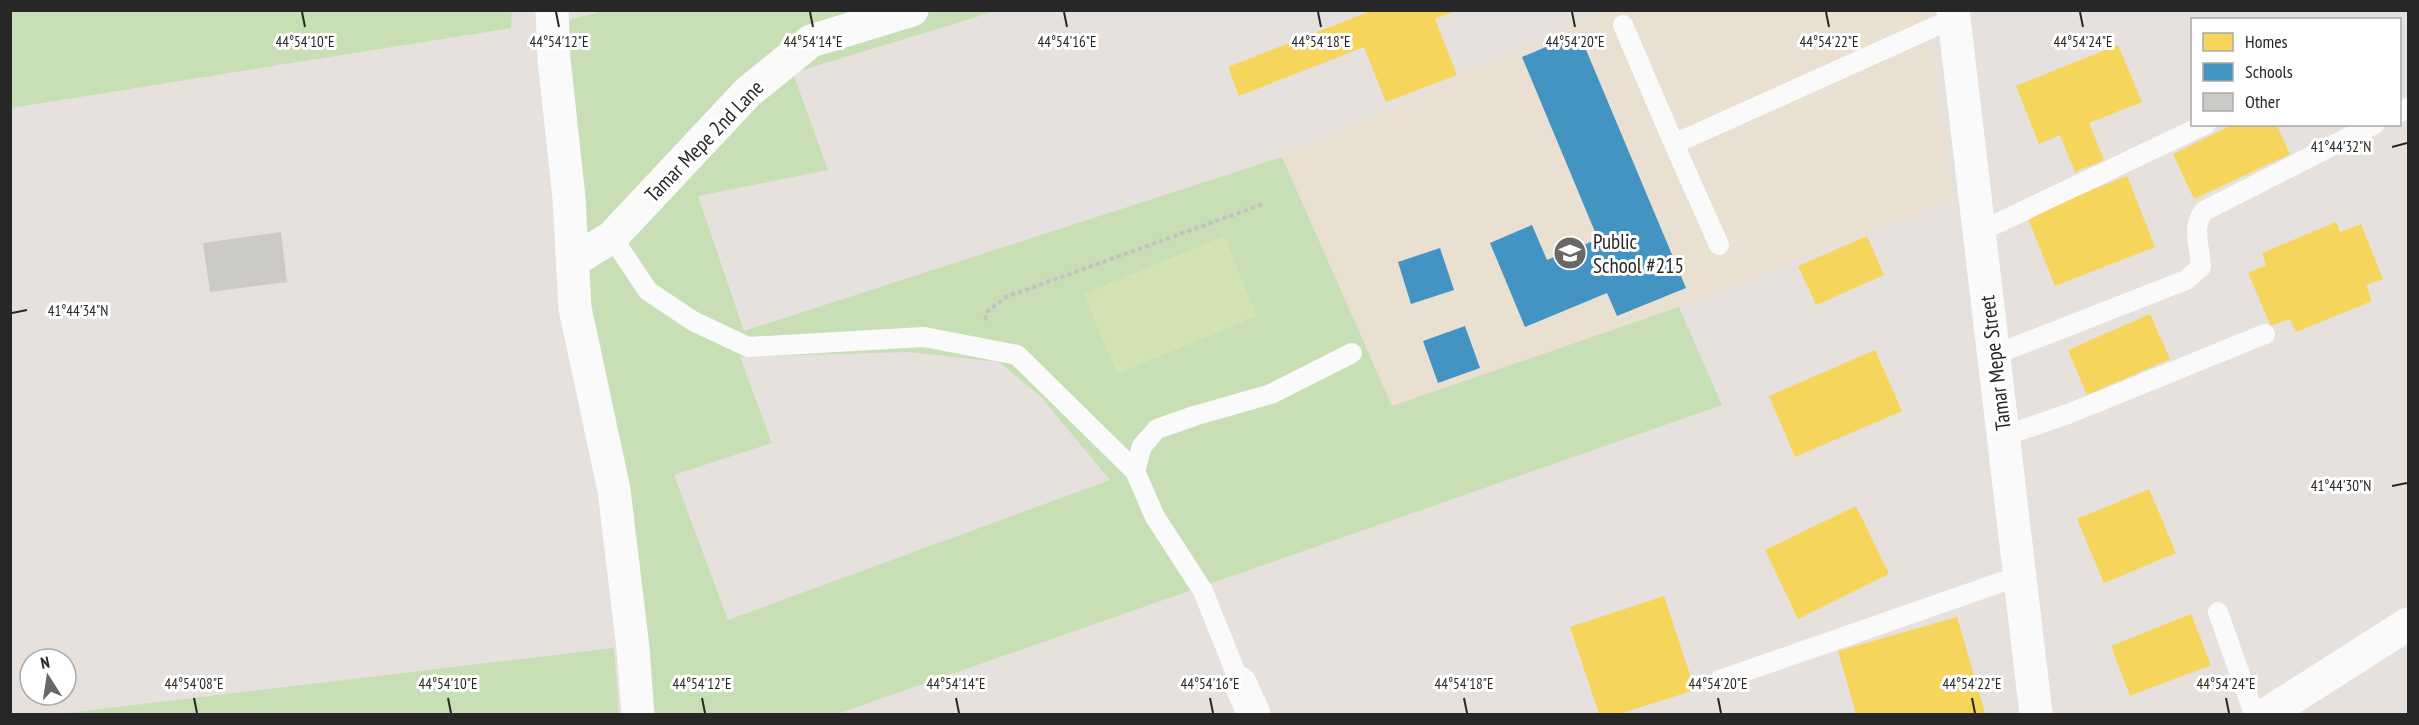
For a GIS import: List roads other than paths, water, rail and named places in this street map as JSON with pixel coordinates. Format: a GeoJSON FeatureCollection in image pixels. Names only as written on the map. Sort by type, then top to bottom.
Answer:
{"type":"FeatureCollection","features":[{"type":"Feature","properties":{"kind":"street"},"geometry":{"type":"LineString","coordinates":[[552,10],[575,308],[614,490],[633,648],[638,714]]}},
{"type":"Feature","properties":{"kind":"street","name":"Tamar Mepe 2nd Lane"},"geometry":{"type":"LineString","coordinates":[[573,261],[612,237],[748,92],[812,42],[912,10]]}},
{"type":"Feature","properties":{"kind":"street","name":"Tamar Mepe Street"},"geometry":{"type":"LineString","coordinates":[[1954,14],[2037,714]]}},
{"type":"Feature","properties":{"kind":"street"},"geometry":{"type":"LineString","coordinates":[[2267,714],[2409,624]]}},
{"type":"Feature","properties":{"kind":"street"},"geometry":{"type":"LineString","coordinates":[[1240,683],[1254,714]]}},
{"type":"Feature","properties":{"kind":"lane"},"geometry":{"type":"LineString","coordinates":[[1674,144],[1954,14]]}},
{"type":"Feature","properties":{"kind":"lane"},"geometry":{"type":"LineString","coordinates":[[1623,25],[1719,245]]}},
{"type":"Feature","properties":{"kind":"lane"},"geometry":{"type":"LineString","coordinates":[[1979,232],[2202,126]]}},
{"type":"Feature","properties":{"kind":"lane"},"geometry":{"type":"LineString","coordinates":[[1994,355],[2186,280],[2200,267],[2200,247],[2196,232],[2197,220],[2204,211],[2371,126]]}},
{"type":"Feature","properties":{"kind":"lane"},"geometry":{"type":"LineString","coordinates":[[612,237],[648,291],[693,321],[748,347],[924,337],[1017,356],[1135,471],[1155,517],[1203,591],[1240,683]]}},
{"type":"Feature","properties":{"kind":"lane"},"geometry":{"type":"LineString","coordinates":[[2004,436],[2068,414],[2265,334]]}},
{"type":"Feature","properties":{"kind":"lane"},"geometry":{"type":"LineString","coordinates":[[1135,471],[1142,446],[1157,429],[1271,394],[1352,353]]}},
{"type":"Feature","properties":{"kind":"lane"},"geometry":{"type":"LineString","coordinates":[[1720,680],[2019,576]]}},
{"type":"Feature","properties":{"kind":"lane"},"geometry":{"type":"LineString","coordinates":[[2218,612],[2254,714]]}},
{"type":"Feature","properties":{"kind":"place","name":"Public School #215"},"geometry":{"type":"Point","coordinates":[1570,253]}}]}
